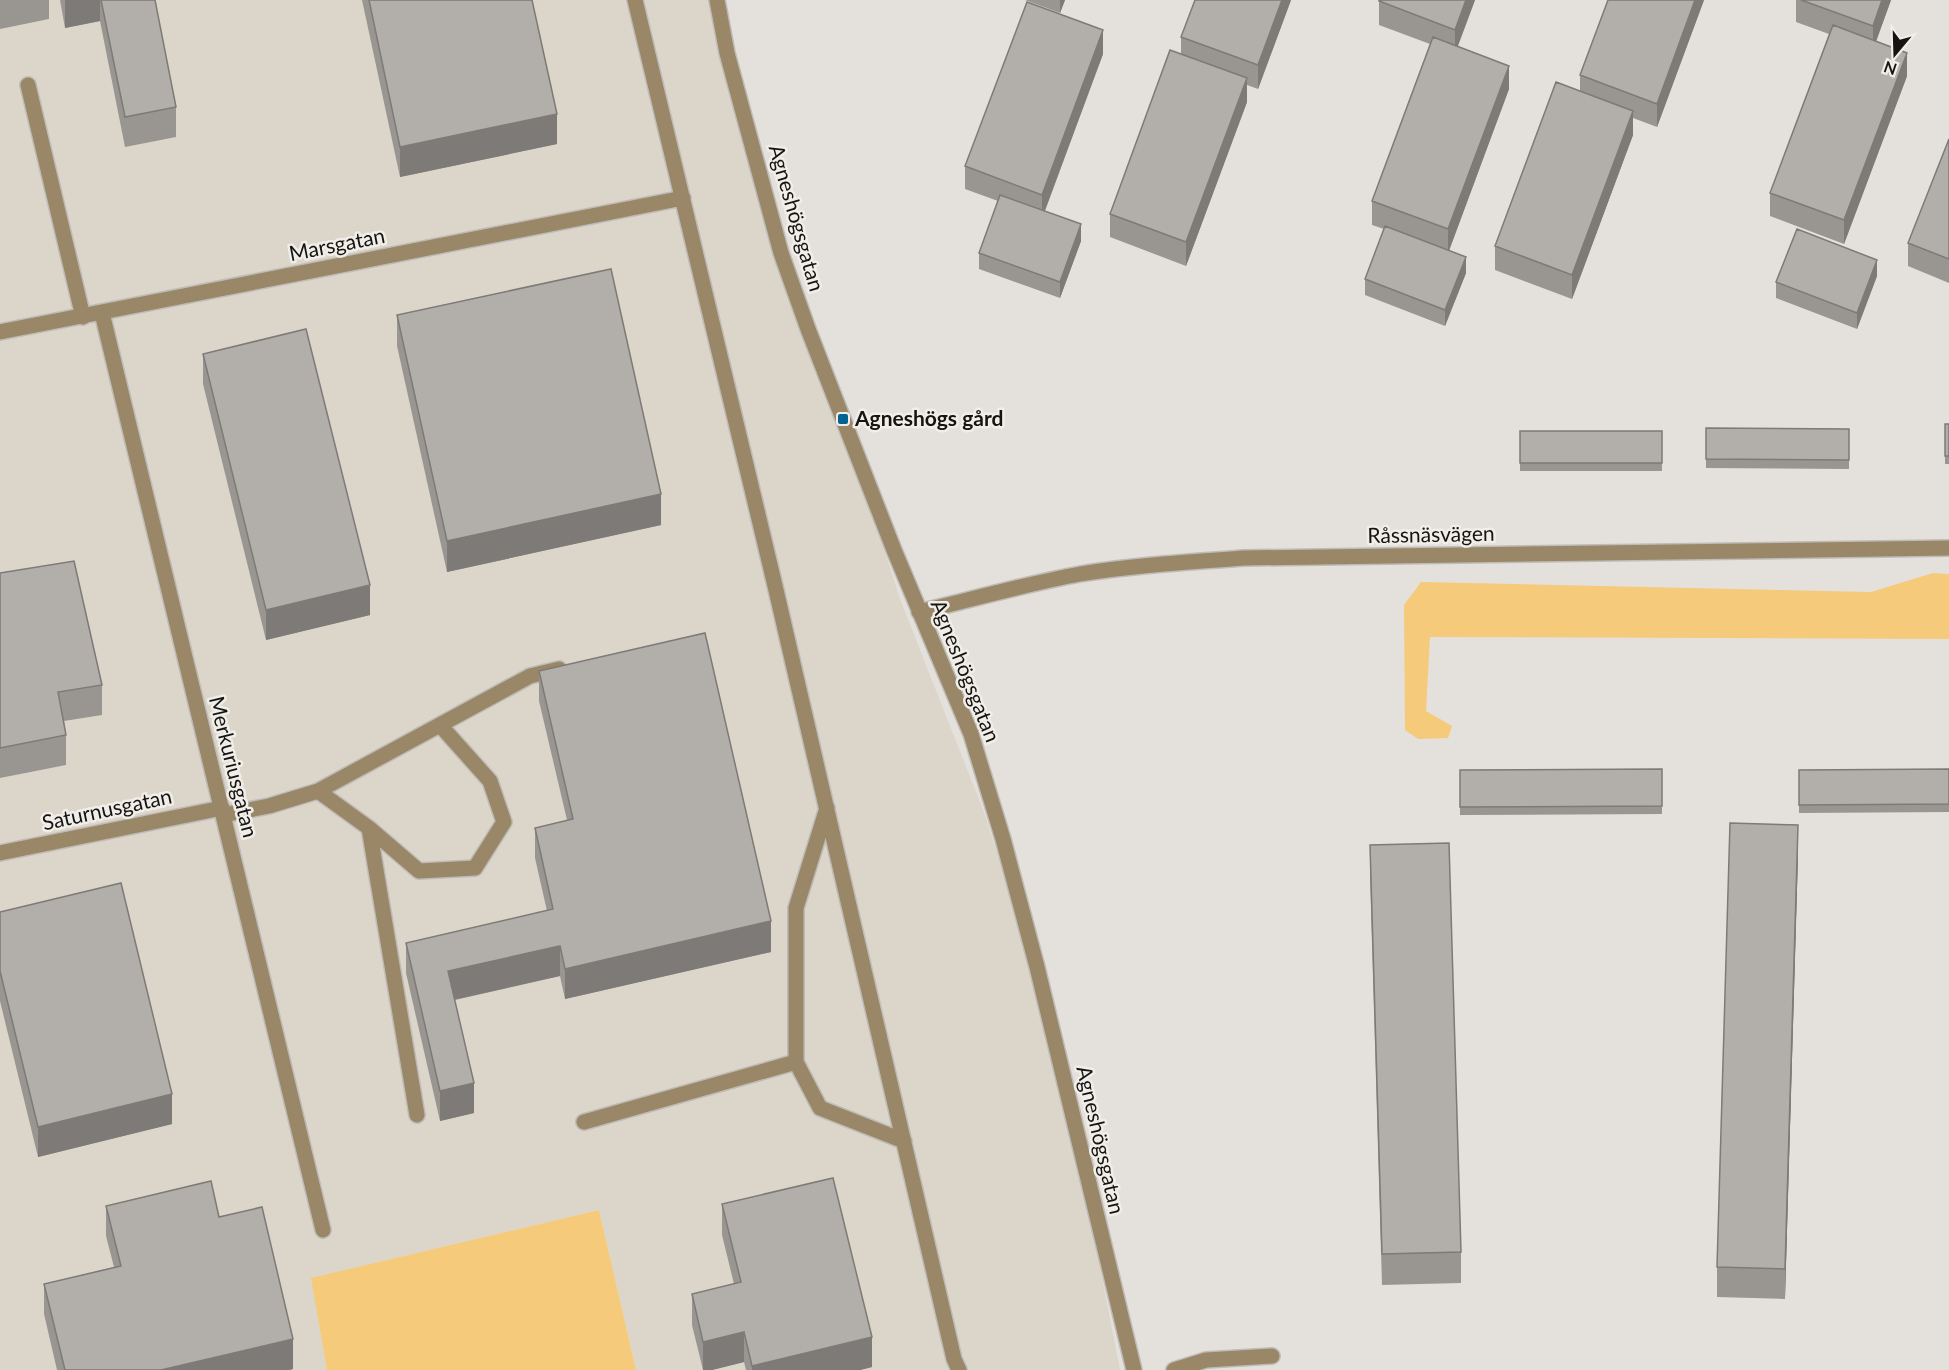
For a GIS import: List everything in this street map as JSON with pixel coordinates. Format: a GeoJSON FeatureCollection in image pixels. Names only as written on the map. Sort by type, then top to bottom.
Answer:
{"type":"FeatureCollection","features":[{"type":"Feature","properties":{"kind":"street"},"geometry":{"type":"LineString","coordinates":[[635,0],[827,808],[954,1359],[959,1370]]}},
{"type":"Feature","properties":{"kind":"street","name":"Agneshögsgatan"},"geometry":{"type":"LineString","coordinates":[[717,0],[727,52],[781,253],[808,329],[971,734],[1003,839],[1038,967],[1134,1370]]}},
{"type":"Feature","properties":{"kind":"street"},"geometry":{"type":"LineString","coordinates":[[28,85],[83,317]]}},
{"type":"Feature","properties":{"kind":"street","name":"Marsgatan"},"geometry":{"type":"LineString","coordinates":[[0,332],[682,198]]}},
{"type":"Feature","properties":{"kind":"street","name":"Merkuriusgatan"},"geometry":{"type":"LineString","coordinates":[[102,313],[323,1230]]}},
{"type":"Feature","properties":{"kind":"street","name":"Råssnäsvägen"},"geometry":{"type":"LineString","coordinates":[[920,612],[1080,574],[1152,565],[1244,558],[1949,548]]}},
{"type":"Feature","properties":{"kind":"street","name":"Saturnusgatan"},"geometry":{"type":"LineString","coordinates":[[0,854],[222,811],[269,806],[318,791],[530,676],[574,666]]}},
{"type":"Feature","properties":{"kind":"street"},"geometry":{"type":"LineString","coordinates":[[318,791],[369,828],[419,871],[475,868],[504,822],[490,780],[440,725]]}},
{"type":"Feature","properties":{"kind":"street"},"geometry":{"type":"LineString","coordinates":[[827,808],[796,908],[796,1062],[820,1108],[904,1141]]}},
{"type":"Feature","properties":{"kind":"street"},"geometry":{"type":"LineString","coordinates":[[369,828],[417,1115]]}},
{"type":"Feature","properties":{"kind":"street"},"geometry":{"type":"LineString","coordinates":[[584,1122],[796,1062]]}},
{"type":"Feature","properties":{"kind":"street"},"geometry":{"type":"LineString","coordinates":[[1174,1370],[1206,1360],[1272,1356]]}},
{"type":"Feature","properties":{"kind":"shaded area"},"geometry":{"type":"Polygon","coordinates":[[[0,0],[716,0],[782,259],[843,419],[900,599],[984,812],[1047,1008],[1078,1152],[1120,1370],[636,1370],[599,1210],[312,1278],[327,1370],[0,1370],[0,0]]]}},
{"type":"Feature","properties":{"kind":"shaded area"},"geometry":{"type":"Polygon","coordinates":[[[1933,573],[1949,574],[1949,639],[1430,637],[1426,711],[1452,726],[1448,738],[1418,739],[1405,730],[1404,605],[1421,582],[1871,592],[1933,573]]]}},
{"type":"Feature","properties":{"kind":"shaded area"},"geometry":{"type":"Polygon","coordinates":[[[599,1210],[636,1370],[327,1370],[311,1278],[599,1210]]]}},
{"type":"Feature","properties":{"kind":"building"},"geometry":{"type":"Polygon","coordinates":[[[101,0],[155,0],[176,107],[125,117],[101,0]]]}},
{"type":"Feature","properties":{"kind":"building"},"geometry":{"type":"Polygon","coordinates":[[[369,0],[532,0],[557,114],[400,147],[369,0]]]}},
{"type":"Feature","properties":{"kind":"building"},"geometry":{"type":"Polygon","coordinates":[[[1195,0],[1282,0],[1258,65],[1181,37],[1195,0]]]}},
{"type":"Feature","properties":{"kind":"building"},"geometry":{"type":"Polygon","coordinates":[[[1379,0],[1466,0],[1455,30],[1379,0]]]}},
{"type":"Feature","properties":{"kind":"building"},"geometry":{"type":"Polygon","coordinates":[[[1608,0],[1695,0],[1657,104],[1580,75],[1608,0]]]}},
{"type":"Feature","properties":{"kind":"building"},"geometry":{"type":"Polygon","coordinates":[[[1801,0],[1882,0],[1873,26],[1801,0]]]}},
{"type":"Feature","properties":{"kind":"building"},"geometry":{"type":"Polygon","coordinates":[[[1027,2],[1103,30],[1042,195],[965,166],[1027,2]]]}},
{"type":"Feature","properties":{"kind":"building"},"geometry":{"type":"Polygon","coordinates":[[[1833,25],[1907,53],[1844,220],[1770,193],[1833,25]]]}},
{"type":"Feature","properties":{"kind":"building"},"geometry":{"type":"Polygon","coordinates":[[[1433,37],[1509,66],[1448,229],[1372,201],[1433,37]]]}},
{"type":"Feature","properties":{"kind":"building"},"geometry":{"type":"Polygon","coordinates":[[[1170,50],[1247,78],[1186,242],[1110,214],[1170,50]]]}},
{"type":"Feature","properties":{"kind":"building"},"geometry":{"type":"Polygon","coordinates":[[[1556,82],[1633,111],[1572,275],[1495,246],[1556,82]]]}},
{"type":"Feature","properties":{"kind":"building"},"geometry":{"type":"Polygon","coordinates":[[[1949,139],[1949,259],[1908,243],[1949,139]]]}},
{"type":"Feature","properties":{"kind":"building"},"geometry":{"type":"Polygon","coordinates":[[[1000,195],[1081,224],[1060,282],[979,253],[1000,195]]]}},
{"type":"Feature","properties":{"kind":"building"},"geometry":{"type":"Polygon","coordinates":[[[1385,226],[1466,257],[1445,310],[1365,279],[1385,226]]]}},
{"type":"Feature","properties":{"kind":"building"},"geometry":{"type":"Polygon","coordinates":[[[1797,229],[1877,260],[1857,313],[1776,282],[1797,229]]]}},
{"type":"Feature","properties":{"kind":"building"},"geometry":{"type":"Polygon","coordinates":[[[611,269],[661,494],[447,541],[397,315],[611,269]]]}},
{"type":"Feature","properties":{"kind":"building"},"geometry":{"type":"Polygon","coordinates":[[[306,329],[370,585],[266,610],[203,354],[306,329]]]}},
{"type":"Feature","properties":{"kind":"building"},"geometry":{"type":"Polygon","coordinates":[[[1945,424],[1949,424],[1949,456],[1945,456],[1945,424]]]}},
{"type":"Feature","properties":{"kind":"building"},"geometry":{"type":"Polygon","coordinates":[[[1706,428],[1849,429],[1849,460],[1706,459],[1706,428]]]}},
{"type":"Feature","properties":{"kind":"building"},"geometry":{"type":"Polygon","coordinates":[[[1520,431],[1662,431],[1662,463],[1520,463],[1520,431]]]}},
{"type":"Feature","properties":{"kind":"building"},"geometry":{"type":"Polygon","coordinates":[[[74,561],[102,685],[58,692],[66,735],[0,748],[0,573],[74,561]]]}},
{"type":"Feature","properties":{"kind":"building"},"geometry":{"type":"Polygon","coordinates":[[[705,633],[771,921],[565,969],[560,946],[448,971],[474,1083],[440,1091],[406,943],[553,909],[535,828],[573,819],[539,671],[705,633]]]}},
{"type":"Feature","properties":{"kind":"building"},"geometry":{"type":"Polygon","coordinates":[[[1662,769],[1662,806],[1460,807],[1460,770],[1662,769]]]}},
{"type":"Feature","properties":{"kind":"building"},"geometry":{"type":"Polygon","coordinates":[[[1949,769],[1949,804],[1799,805],[1799,770],[1949,769]]]}},
{"type":"Feature","properties":{"kind":"building"},"geometry":{"type":"Polygon","coordinates":[[[1730,823],[1798,825],[1785,1269],[1717,1267],[1730,823]]]}},
{"type":"Feature","properties":{"kind":"building"},"geometry":{"type":"Polygon","coordinates":[[[1449,843],[1461,1252],[1382,1254],[1370,845],[1449,843]]]}},
{"type":"Feature","properties":{"kind":"building"},"geometry":{"type":"Polygon","coordinates":[[[121,883],[172,1094],[38,1127],[0,971],[0,912],[121,883]]]}},
{"type":"Feature","properties":{"kind":"building"},"geometry":{"type":"Polygon","coordinates":[[[833,1178],[872,1337],[752,1366],[744,1332],[703,1342],[692,1294],[741,1282],[722,1204],[833,1178]]]}},
{"type":"Feature","properties":{"kind":"building"},"geometry":{"type":"Polygon","coordinates":[[[211,1181],[219,1217],[262,1207],[293,1339],[161,1370],[65,1370],[44,1284],[121,1266],[106,1206],[211,1181]]]}},
{"type":"Feature","properties":{"kind":"place","name":"Agneshögs gård"},"geometry":{"type":"Point","coordinates":[843,419]}}]}
